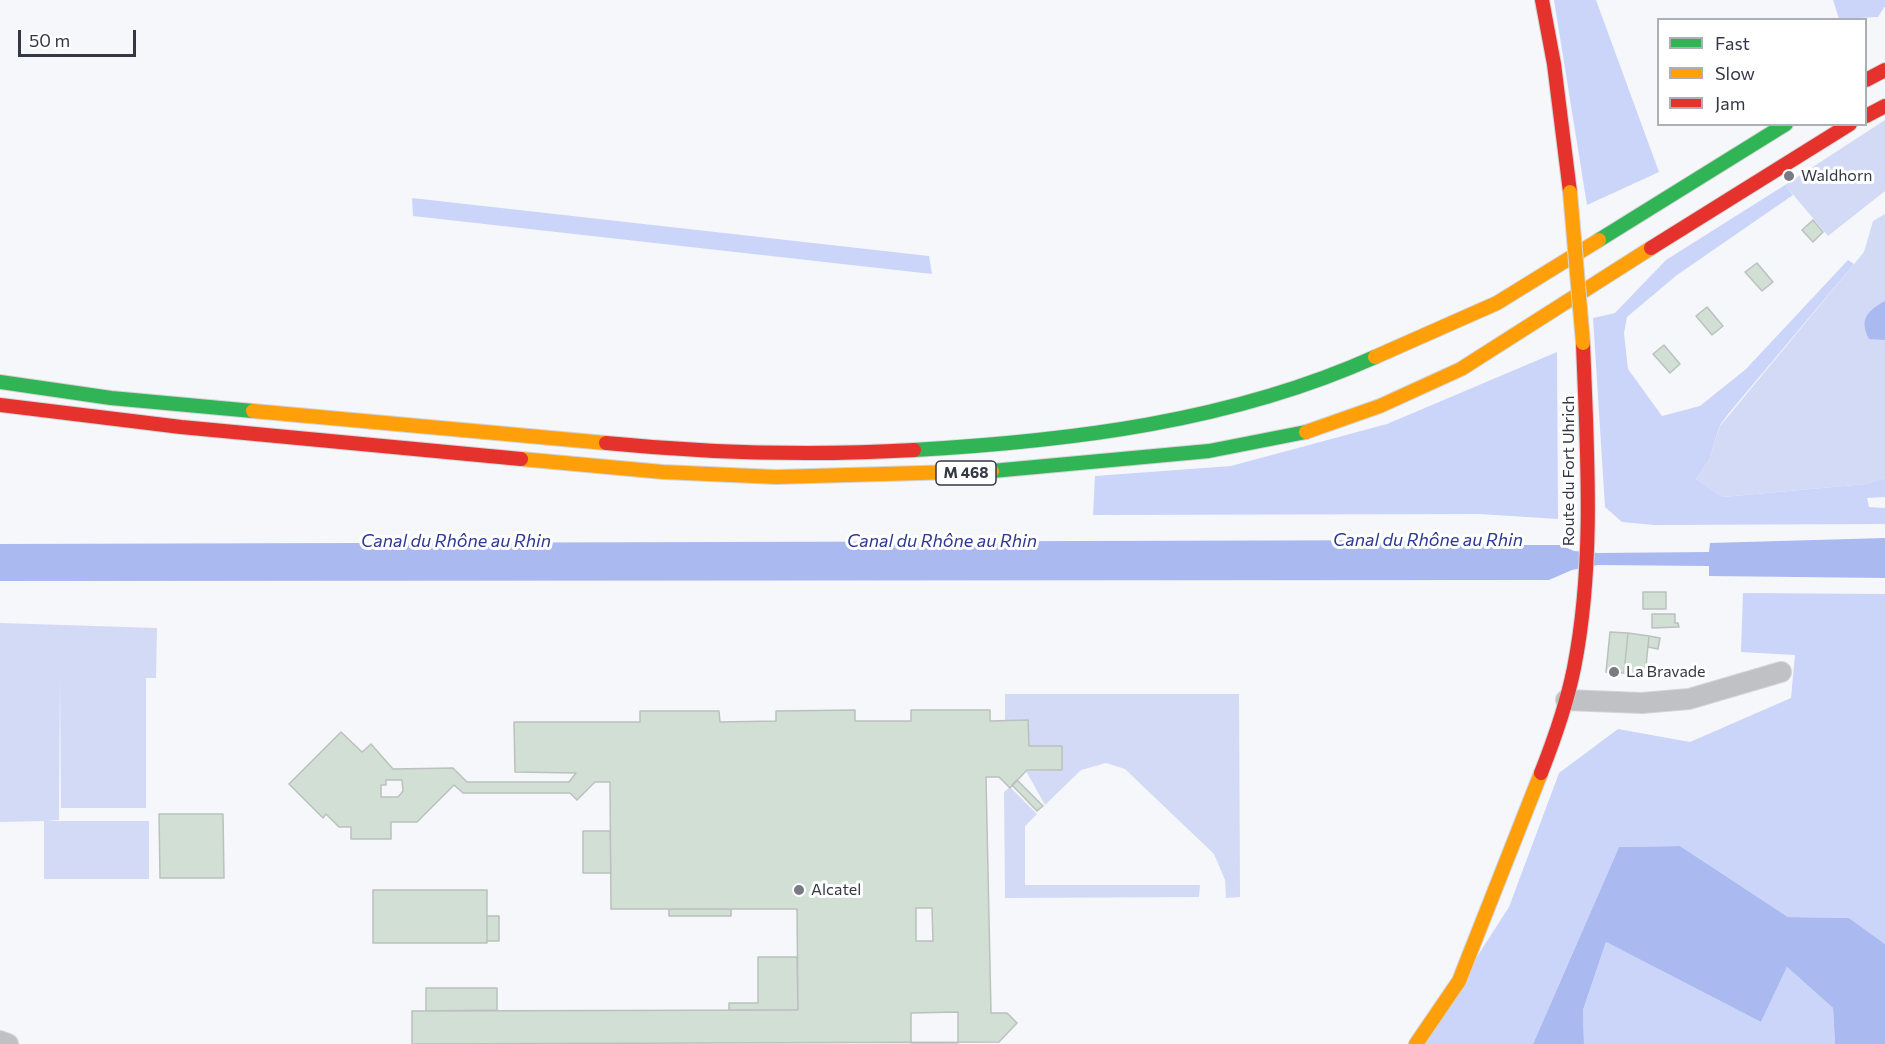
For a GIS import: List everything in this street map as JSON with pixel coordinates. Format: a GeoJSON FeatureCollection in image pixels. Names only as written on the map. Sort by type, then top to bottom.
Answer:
{"type":"FeatureCollection","features":[{"type":"Feature","properties":{"kind":"main road","name":"Route du Fort Uhrich"},"geometry":{"type":"LineString","coordinates":[[1416,1044],[1459,981],[1538,782],[1566,700],[1578,646],[1585,590],[1587,447],[1583,343],[1570,192],[1554,64],[1542,0]]}},
{"type":"Feature","properties":{"kind":"main road"},"geometry":{"type":"LineString","coordinates":[[1867,79],[1885,70]]}},
{"type":"Feature","properties":{"kind":"main road"},"geometry":{"type":"LineString","coordinates":[[1867,115],[1885,106]]}},
{"type":"Feature","properties":{"kind":"main road","name":"M 468"},"geometry":{"type":"LineString","coordinates":[[0,382],[111,398],[688,451],[858,453],[981,446],[1128,429],[1247,404],[1370,360],[1497,303],[1783,126]]}},
{"type":"Feature","properties":{"kind":"main road","name":"M 468"},"geometry":{"type":"LineString","coordinates":[[0,405],[181,427],[652,471],[776,477],[983,472],[1209,451],[1293,436],[1380,406],[1461,369],[1806,149],[1846,126]]}},
{"type":"Feature","properties":{"kind":"main road","name":"Route du Fort Uhrich"},"geometry":{"type":"LineString","coordinates":[[1416,1018],[1481,927]]}},
{"type":"Feature","properties":{"kind":"street"},"geometry":{"type":"LineString","coordinates":[[1566,700],[1642,703],[1689,699],[1781,672]]}},
{"type":"Feature","properties":{"kind":"street"},"geometry":{"type":"LineString","coordinates":[[0,1041],[8,1044]]}},
{"type":"Feature","properties":{"kind":"shaded area"},"geometry":{"type":"Polygon","coordinates":[[[1554,0],[1596,0],[1659,172],[1587,205],[1554,0]]]}},
{"type":"Feature","properties":{"kind":"shaded area"},"geometry":{"type":"Polygon","coordinates":[[[1833,0],[1885,0],[1885,6],[1878,17],[1839,18],[1833,0]]]}},
{"type":"Feature","properties":{"kind":"shaded area"},"geometry":{"type":"Polygon","coordinates":[[[1885,120],[1885,191],[1828,236],[1785,185],[1885,120]]]}},
{"type":"Feature","properties":{"kind":"shaded area"},"geometry":{"type":"Polygon","coordinates":[[[1785,185],[1793,195],[1677,275],[1627,317],[1624,333],[1628,369],[1662,416],[1700,406],[1746,369],[1848,260],[1854,264],[1720,425],[1709,460],[1696,479],[1723,497],[1866,484],[1885,478],[1885,497],[1867,498],[1869,507],[1885,508],[1885,524],[1654,525],[1622,522],[1605,507],[1593,318],[1615,313],[1666,260],[1785,185]]]}},
{"type":"Feature","properties":{"kind":"shaded area"},"geometry":{"type":"Polygon","coordinates":[[[412,198],[929,256],[932,274],[413,216],[412,198]]]}},
{"type":"Feature","properties":{"kind":"shaded area"},"geometry":{"type":"Polygon","coordinates":[[[1885,214],[1885,478],[1866,484],[1723,497],[1696,479],[1709,460],[1720,426],[1864,252],[1873,221],[1885,214]]]}},
{"type":"Feature","properties":{"kind":"shaded area"},"geometry":{"type":"Polygon","coordinates":[[[1885,301],[1885,340],[1869,339],[1865,326],[1866,316],[1885,301]]]}},
{"type":"Feature","properties":{"kind":"shaded area"},"geometry":{"type":"Polygon","coordinates":[[[1557,352],[1558,519],[1479,514],[1093,515],[1095,476],[1231,466],[1387,424],[1557,352]]]}},
{"type":"Feature","properties":{"kind":"shaded area"},"geometry":{"type":"Polygon","coordinates":[[[1885,538],[1885,578],[1709,576],[1709,566],[1598,565],[1572,570],[1549,580],[0,581],[0,544],[1444,540],[1492,545],[1560,545],[1574,551],[1598,553],[1709,552],[1710,543],[1885,538]]]}},
{"type":"Feature","properties":{"kind":"shaded area"},"geometry":{"type":"Polygon","coordinates":[[[1743,593],[1885,594],[1885,944],[1849,918],[1788,917],[1680,846],[1619,847],[1533,1044],[1421,1044],[1509,907],[1559,773],[1618,729],[1690,742],[1791,698],[1795,655],[1741,652],[1743,593]]]}},
{"type":"Feature","properties":{"kind":"shaded area"},"geometry":{"type":"Polygon","coordinates":[[[0,623],[157,628],[156,678],[146,678],[146,808],[61,808],[60,679],[59,820],[48,821],[149,821],[149,879],[44,879],[44,821],[0,822],[0,623]]]}},
{"type":"Feature","properties":{"kind":"shaded area"},"geometry":{"type":"Polygon","coordinates":[[[1005,694],[1239,694],[1240,897],[1226,898],[1225,880],[1214,854],[1125,769],[1106,763],[1081,770],[1045,805],[1026,771],[1062,770],[1062,746],[1029,746],[1028,720],[1005,720],[1005,694]]]}},
{"type":"Feature","properties":{"kind":"shaded area"},"geometry":{"type":"Polygon","coordinates":[[[1010,787],[1037,814],[1025,826],[1025,885],[1200,885],[1199,897],[1005,898],[1004,792],[1010,787]]]}},
{"type":"Feature","properties":{"kind":"shaded area"},"geometry":{"type":"Polygon","coordinates":[[[1680,846],[1788,917],[1849,918],[1885,944],[1885,1044],[1835,1044],[1833,1008],[1787,967],[1761,1022],[1606,942],[1583,1010],[1584,1044],[1533,1044],[1619,847],[1680,846]]]}},
{"type":"Feature","properties":{"kind":"shaded area"},"geometry":{"type":"Polygon","coordinates":[[[1606,942],[1761,1022],[1787,967],[1833,1008],[1835,1044],[1584,1044],[1583,1010],[1606,942]]]}},
{"type":"Feature","properties":{"kind":"building"},"geometry":{"type":"Polygon","coordinates":[[[1813,220],[1823,232],[1813,242],[1802,230],[1813,220]]]}},
{"type":"Feature","properties":{"kind":"building"},"geometry":{"type":"Polygon","coordinates":[[[1757,263],[1773,282],[1762,291],[1745,272],[1757,263]]]}},
{"type":"Feature","properties":{"kind":"building"},"geometry":{"type":"Polygon","coordinates":[[[1707,307],[1723,326],[1712,335],[1696,316],[1707,307]]]}},
{"type":"Feature","properties":{"kind":"building"},"geometry":{"type":"Polygon","coordinates":[[[1664,345],[1680,364],[1670,373],[1653,354],[1664,345]]]}},
{"type":"Feature","properties":{"kind":"building"},"geometry":{"type":"Polygon","coordinates":[[[1643,592],[1666,592],[1666,609],[1643,609],[1643,592]]]}},
{"type":"Feature","properties":{"kind":"building"},"geometry":{"type":"Polygon","coordinates":[[[1652,614],[1675,614],[1675,623],[1678,623],[1679,627],[1652,628],[1652,614]]]}},
{"type":"Feature","properties":{"kind":"building"},"geometry":{"type":"Polygon","coordinates":[[[1610,632],[1628,633],[1624,673],[1606,672],[1610,632]]]}},
{"type":"Feature","properties":{"kind":"building"},"geometry":{"type":"Polygon","coordinates":[[[1628,633],[1649,636],[1645,676],[1624,673],[1628,633]]]}},
{"type":"Feature","properties":{"kind":"building"},"geometry":{"type":"Polygon","coordinates":[[[1649,636],[1660,638],[1658,649],[1648,647],[1649,636]]]}},
{"type":"Feature","properties":{"kind":"building","name":"Alcatel"},"geometry":{"type":"Polygon","coordinates":[[[855,710],[855,721],[911,721],[911,710],[990,710],[990,721],[1028,720],[1029,746],[1062,746],[1062,770],[1027,770],[1010,788],[999,777],[986,777],[991,1013],[1007,1013],[1017,1023],[999,1042],[958,1042],[958,1012],[911,1013],[911,1042],[412,1044],[412,1011],[798,1010],[797,909],[611,909],[610,782],[595,782],[577,800],[570,793],[463,793],[454,785],[417,822],[391,822],[391,839],[351,839],[351,827],[339,827],[326,814],[323,818],[289,784],[341,732],[362,752],[371,744],[393,769],[453,768],[467,782],[569,782],[576,773],[515,772],[514,722],[640,722],[640,711],[719,711],[720,722],[776,721],[776,711],[855,710]],[[386,780],[386,785],[381,785],[381,797],[398,797],[403,791],[402,780],[386,780]],[[916,908],[916,941],[933,941],[932,908],[916,908]]]}},
{"type":"Feature","properties":{"kind":"building"},"geometry":{"type":"Polygon","coordinates":[[[1017,780],[1043,806],[1037,811],[1012,785],[1017,780]]]}},
{"type":"Feature","properties":{"kind":"building"},"geometry":{"type":"Polygon","coordinates":[[[159,814],[223,814],[224,878],[160,878],[159,814]]]}},
{"type":"Feature","properties":{"kind":"building"},"geometry":{"type":"Polygon","coordinates":[[[583,831],[610,831],[611,873],[583,873],[583,831]]]}},
{"type":"Feature","properties":{"kind":"building"},"geometry":{"type":"Polygon","coordinates":[[[373,890],[487,890],[487,943],[373,943],[373,890]]]}},
{"type":"Feature","properties":{"kind":"building"},"geometry":{"type":"Polygon","coordinates":[[[669,909],[731,909],[731,916],[669,916],[669,909]]]}},
{"type":"Feature","properties":{"kind":"building"},"geometry":{"type":"Polygon","coordinates":[[[487,916],[499,916],[499,941],[487,941],[487,916]]]}},
{"type":"Feature","properties":{"kind":"building"},"geometry":{"type":"Polygon","coordinates":[[[758,957],[797,957],[798,1010],[729,1010],[729,1003],[758,1003],[758,957]]]}},
{"type":"Feature","properties":{"kind":"building"},"geometry":{"type":"Polygon","coordinates":[[[426,988],[497,988],[497,1010],[426,1011],[426,988]]]}},
{"type":"Feature","properties":{"kind":"traffic: fast"},"geometry":{"type":"LineString","coordinates":[[1599,240],[1783,126]]}},
{"type":"Feature","properties":{"kind":"traffic: fast"},"geometry":{"type":"LineString","coordinates":[[914,450],[1090,434],[1207,413],[1264,398],[1375,357]]}},
{"type":"Feature","properties":{"kind":"traffic: fast"},"geometry":{"type":"LineString","coordinates":[[0,382],[111,398],[253,411]]}},
{"type":"Feature","properties":{"kind":"traffic: fast"},"geometry":{"type":"LineString","coordinates":[[992,471],[1209,451],[1306,432]]}},
{"type":"Feature","properties":{"kind":"traffic: slow"},"geometry":{"type":"LineString","coordinates":[[1570,192],[1583,343]]}},
{"type":"Feature","properties":{"kind":"traffic: slow"},"geometry":{"type":"LineString","coordinates":[[1375,357],[1497,303],[1599,240]]}},
{"type":"Feature","properties":{"kind":"traffic: slow"},"geometry":{"type":"LineString","coordinates":[[1306,432],[1380,406],[1461,369],[1651,248]]}},
{"type":"Feature","properties":{"kind":"traffic: slow"},"geometry":{"type":"LineString","coordinates":[[253,411],[606,443]]}},
{"type":"Feature","properties":{"kind":"traffic: slow"},"geometry":{"type":"LineString","coordinates":[[521,459],[663,472],[776,477],[992,471]]}},
{"type":"Feature","properties":{"kind":"traffic: slow"},"geometry":{"type":"LineString","coordinates":[[1416,1044],[1459,981],[1541,773]]}},
{"type":"Feature","properties":{"kind":"traffic: jam"},"geometry":{"type":"LineString","coordinates":[[1542,0],[1554,64],[1570,192]]}},
{"type":"Feature","properties":{"kind":"traffic: jam"},"geometry":{"type":"LineString","coordinates":[[1867,79],[1885,70]]}},
{"type":"Feature","properties":{"kind":"traffic: jam"},"geometry":{"type":"LineString","coordinates":[[1867,115],[1885,106]]}},
{"type":"Feature","properties":{"kind":"traffic: jam"},"geometry":{"type":"LineString","coordinates":[[1651,248],[1847,126]]}},
{"type":"Feature","properties":{"kind":"traffic: jam"},"geometry":{"type":"LineString","coordinates":[[1541,773],[1560,721],[1571,681],[1581,628],[1585,588],[1588,506],[1583,343]]}},
{"type":"Feature","properties":{"kind":"traffic: jam"},"geometry":{"type":"LineString","coordinates":[[0,405],[181,427],[521,459]]}},
{"type":"Feature","properties":{"kind":"traffic: jam"},"geometry":{"type":"LineString","coordinates":[[606,443],[760,452],[837,453],[914,450]]}},
{"type":"Feature","properties":{"kind":"place","name":"Waldhorn"},"geometry":{"type":"Point","coordinates":[1789,176]}},
{"type":"Feature","properties":{"kind":"place","name":"La Bravade"},"geometry":{"type":"Point","coordinates":[1614,672]}},
{"type":"Feature","properties":{"kind":"place","name":"Alcatel"},"geometry":{"type":"Point","coordinates":[799,890]}},
{"type":"Feature","properties":{"kind":"water label","name":"Canal du Rhône au Rhin"},"geometry":{"type":"Point","coordinates":[1428,540]}},
{"type":"Feature","properties":{"kind":"water label","name":"Canal du Rhône au Rhin"},"geometry":{"type":"Point","coordinates":[456,541]}},
{"type":"Feature","properties":{"kind":"water label","name":"Canal du Rhône au Rhin"},"geometry":{"type":"Point","coordinates":[942,541]}}]}
